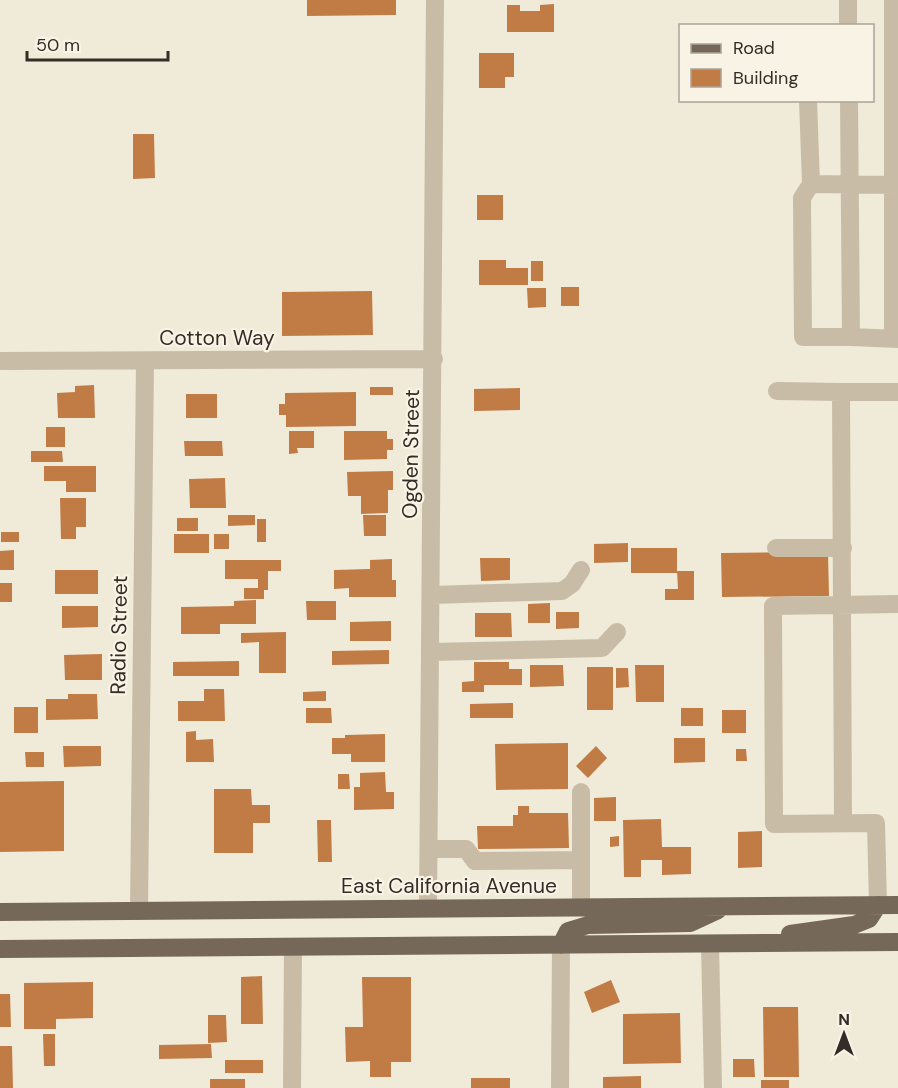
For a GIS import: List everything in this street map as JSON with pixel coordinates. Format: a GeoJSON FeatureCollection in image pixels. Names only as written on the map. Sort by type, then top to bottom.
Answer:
{"type":"FeatureCollection","features":[{"type":"Feature","properties":{"kind":"main road"},"geometry":{"type":"LineString","coordinates":[[712,944],[854,925],[869,919],[878,905]]}},
{"type":"Feature","properties":{"kind":"main road","name":"East California Avenue"},"geometry":{"type":"LineString","coordinates":[[0,912],[898,905]]}},
{"type":"Feature","properties":{"kind":"main road"},"geometry":{"type":"LineString","coordinates":[[561,945],[568,931],[588,925],[690,923],[726,907]]}},
{"type":"Feature","properties":{"kind":"main road"},"geometry":{"type":"LineString","coordinates":[[0,949],[898,942]]}},
{"type":"Feature","properties":{"kind":"street","name":"Ogden Street"},"geometry":{"type":"LineString","coordinates":[[428,908],[435,0]]}},
{"type":"Feature","properties":{"kind":"street"},"geometry":{"type":"LineString","coordinates":[[848,0],[848,24]]}},
{"type":"Feature","properties":{"kind":"street"},"geometry":{"type":"LineString","coordinates":[[808,102],[811,184],[801,198],[803,337],[896,339],[893,0]]}},
{"type":"Feature","properties":{"kind":"street"},"geometry":{"type":"LineString","coordinates":[[849,102],[851,337]]}},
{"type":"Feature","properties":{"kind":"street"},"geometry":{"type":"LineString","coordinates":[[811,184],[896,185]]}},
{"type":"Feature","properties":{"kind":"street","name":"Cotton Way"},"geometry":{"type":"LineString","coordinates":[[0,362],[434,359]]}},
{"type":"Feature","properties":{"kind":"street","name":"Radio Street"},"geometry":{"type":"LineString","coordinates":[[139,910],[145,361]]}},
{"type":"Feature","properties":{"kind":"street"},"geometry":{"type":"LineString","coordinates":[[777,391],[898,392]]}},
{"type":"Feature","properties":{"kind":"street"},"geometry":{"type":"LineString","coordinates":[[841,392],[843,824]]}},
{"type":"Feature","properties":{"kind":"street"},"geometry":{"type":"LineString","coordinates":[[776,548],[843,548]]}},
{"type":"Feature","properties":{"kind":"street"},"geometry":{"type":"LineString","coordinates":[[432,595],[562,591],[572,584],[581,570]]}},
{"type":"Feature","properties":{"kind":"street"},"geometry":{"type":"LineString","coordinates":[[878,905],[876,824],[774,824],[773,606],[898,604]]}},
{"type":"Feature","properties":{"kind":"street"},"geometry":{"type":"LineString","coordinates":[[431,652],[602,648],[617,632]]}},
{"type":"Feature","properties":{"kind":"street"},"geometry":{"type":"LineString","coordinates":[[581,792],[581,907]]}},
{"type":"Feature","properties":{"kind":"street"},"geometry":{"type":"LineString","coordinates":[[429,849],[466,849],[475,861],[581,860]]}},
{"type":"Feature","properties":{"kind":"street"},"geometry":{"type":"LineString","coordinates":[[712,944],[713,1088]]}},
{"type":"Feature","properties":{"kind":"street"},"geometry":{"type":"LineString","coordinates":[[560,1088],[561,945]]}},
{"type":"Feature","properties":{"kind":"street"},"geometry":{"type":"LineString","coordinates":[[292,1088],[293,947]]}},
{"type":"Feature","properties":{"kind":"building"},"geometry":{"type":"Polygon","coordinates":[[[307,0],[396,0],[396,15],[307,16],[307,0]]]}},
{"type":"Feature","properties":{"kind":"building"},"geometry":{"type":"Polygon","coordinates":[[[554,4],[554,32],[507,32],[507,5],[520,5],[520,11],[540,11],[540,5],[554,4]]]}},
{"type":"Feature","properties":{"kind":"building"},"geometry":{"type":"Polygon","coordinates":[[[479,53],[514,53],[514,77],[505,77],[505,88],[479,88],[479,53]]]}},
{"type":"Feature","properties":{"kind":"building"},"geometry":{"type":"Polygon","coordinates":[[[133,134],[154,134],[155,178],[133,179],[133,134]]]}},
{"type":"Feature","properties":{"kind":"building"},"geometry":{"type":"Polygon","coordinates":[[[477,195],[503,195],[503,220],[477,220],[477,195]]]}},
{"type":"Feature","properties":{"kind":"building"},"geometry":{"type":"Polygon","coordinates":[[[479,260],[506,260],[506,268],[528,268],[528,285],[479,285],[479,260]]]}},
{"type":"Feature","properties":{"kind":"building"},"geometry":{"type":"Polygon","coordinates":[[[531,261],[543,261],[543,281],[531,281],[531,261]]]}},
{"type":"Feature","properties":{"kind":"building"},"geometry":{"type":"Polygon","coordinates":[[[561,287],[579,287],[579,306],[561,306],[561,287]]]}},
{"type":"Feature","properties":{"kind":"building"},"geometry":{"type":"Polygon","coordinates":[[[527,288],[546,288],[546,307],[528,308],[527,288]]]}},
{"type":"Feature","properties":{"kind":"building"},"geometry":{"type":"Polygon","coordinates":[[[372,291],[373,335],[282,336],[282,292],[372,291]]]}},
{"type":"Feature","properties":{"kind":"building"},"geometry":{"type":"Polygon","coordinates":[[[94,385],[95,418],[58,418],[57,393],[75,392],[75,386],[94,385]]]}},
{"type":"Feature","properties":{"kind":"building"},"geometry":{"type":"Polygon","coordinates":[[[370,387],[393,387],[393,395],[370,395],[370,387]]]}},
{"type":"Feature","properties":{"kind":"building"},"geometry":{"type":"Polygon","coordinates":[[[520,388],[520,410],[474,411],[474,389],[520,388]]]}},
{"type":"Feature","properties":{"kind":"building"},"geometry":{"type":"Polygon","coordinates":[[[356,392],[356,426],[286,427],[286,415],[279,415],[279,404],[285,404],[285,393],[356,392]]]}},
{"type":"Feature","properties":{"kind":"building"},"geometry":{"type":"Polygon","coordinates":[[[186,394],[217,394],[217,418],[186,418],[186,394]]]}},
{"type":"Feature","properties":{"kind":"building"},"geometry":{"type":"Polygon","coordinates":[[[46,427],[65,427],[65,447],[46,447],[46,427]]]}},
{"type":"Feature","properties":{"kind":"building"},"geometry":{"type":"Polygon","coordinates":[[[289,431],[314,431],[314,448],[297,448],[298,453],[289,454],[289,431]]]}},
{"type":"Feature","properties":{"kind":"building"},"geometry":{"type":"Polygon","coordinates":[[[344,431],[387,431],[387,439],[393,439],[393,450],[387,450],[387,459],[344,460],[344,431]]]}},
{"type":"Feature","properties":{"kind":"building"},"geometry":{"type":"Polygon","coordinates":[[[184,441],[222,441],[223,456],[185,456],[184,441]]]}},
{"type":"Feature","properties":{"kind":"building"},"geometry":{"type":"Polygon","coordinates":[[[31,451],[62,451],[63,462],[31,462],[31,451]]]}},
{"type":"Feature","properties":{"kind":"building"},"geometry":{"type":"Polygon","coordinates":[[[44,466],[96,466],[96,492],[66,492],[66,481],[44,481],[44,466]]]}},
{"type":"Feature","properties":{"kind":"building"},"geometry":{"type":"Polygon","coordinates":[[[393,471],[393,490],[388,490],[388,513],[361,514],[361,496],[348,496],[347,472],[393,471]]]}},
{"type":"Feature","properties":{"kind":"building"},"geometry":{"type":"Polygon","coordinates":[[[225,478],[226,508],[190,508],[189,479],[225,478]]]}},
{"type":"Feature","properties":{"kind":"building"},"geometry":{"type":"Polygon","coordinates":[[[60,498],[86,498],[86,527],[76,527],[76,539],[61,539],[60,498]]]}},
{"type":"Feature","properties":{"kind":"building"},"geometry":{"type":"Polygon","coordinates":[[[228,515],[255,515],[255,525],[228,526],[228,515]]]}},
{"type":"Feature","properties":{"kind":"building"},"geometry":{"type":"Polygon","coordinates":[[[363,515],[386,515],[386,536],[364,536],[363,515]]]}},
{"type":"Feature","properties":{"kind":"building"},"geometry":{"type":"Polygon","coordinates":[[[177,518],[198,518],[198,531],[177,531],[177,518]]]}},
{"type":"Feature","properties":{"kind":"building"},"geometry":{"type":"Polygon","coordinates":[[[257,519],[266,519],[266,542],[257,542],[257,519]]]}},
{"type":"Feature","properties":{"kind":"building"},"geometry":{"type":"Polygon","coordinates":[[[1,532],[19,532],[19,542],[1,542],[1,532]]]}},
{"type":"Feature","properties":{"kind":"building"},"geometry":{"type":"Polygon","coordinates":[[[174,534],[209,534],[209,553],[174,553],[174,534]]]}},
{"type":"Feature","properties":{"kind":"building"},"geometry":{"type":"Polygon","coordinates":[[[214,534],[229,534],[229,549],[214,549],[214,534]]]}},
{"type":"Feature","properties":{"kind":"building"},"geometry":{"type":"Polygon","coordinates":[[[628,543],[628,562],[594,563],[594,544],[628,543]]]}},
{"type":"Feature","properties":{"kind":"building"},"geometry":{"type":"Polygon","coordinates":[[[631,548],[677,548],[677,573],[631,573],[631,548]]]}},
{"type":"Feature","properties":{"kind":"building"},"geometry":{"type":"Polygon","coordinates":[[[14,550],[14,570],[0,570],[0,551],[14,550]]]}},
{"type":"Feature","properties":{"kind":"building"},"geometry":{"type":"Polygon","coordinates":[[[828,552],[829,596],[722,597],[721,553],[828,552]]]}},
{"type":"Feature","properties":{"kind":"building"},"geometry":{"type":"Polygon","coordinates":[[[480,558],[510,558],[510,580],[481,581],[480,558]]]}},
{"type":"Feature","properties":{"kind":"building"},"geometry":{"type":"Polygon","coordinates":[[[392,559],[392,580],[396,580],[396,597],[349,597],[349,588],[334,589],[334,570],[370,569],[370,560],[392,559]]]}},
{"type":"Feature","properties":{"kind":"building"},"geometry":{"type":"Polygon","coordinates":[[[225,560],[281,560],[281,571],[268,571],[268,590],[264,590],[264,599],[244,599],[244,588],[258,588],[258,579],[225,579],[225,560]]]}},
{"type":"Feature","properties":{"kind":"building"},"geometry":{"type":"Polygon","coordinates":[[[55,570],[98,570],[98,594],[55,594],[55,570]]]}},
{"type":"Feature","properties":{"kind":"building"},"geometry":{"type":"Polygon","coordinates":[[[677,571],[694,571],[694,600],[665,600],[665,589],[678,589],[677,571]]]}},
{"type":"Feature","properties":{"kind":"building"},"geometry":{"type":"Polygon","coordinates":[[[0,583],[12,583],[12,602],[0,602],[0,583]]]}},
{"type":"Feature","properties":{"kind":"building"},"geometry":{"type":"Polygon","coordinates":[[[256,600],[256,624],[220,624],[220,634],[181,634],[181,607],[234,606],[234,601],[256,600]]]}},
{"type":"Feature","properties":{"kind":"building"},"geometry":{"type":"Polygon","coordinates":[[[306,601],[336,601],[336,620],[307,620],[306,601]]]}},
{"type":"Feature","properties":{"kind":"building"},"geometry":{"type":"Polygon","coordinates":[[[550,603],[550,623],[528,623],[528,604],[550,603]]]}},
{"type":"Feature","properties":{"kind":"building"},"geometry":{"type":"Polygon","coordinates":[[[62,606],[98,606],[98,627],[62,628],[62,606]]]}},
{"type":"Feature","properties":{"kind":"building"},"geometry":{"type":"Polygon","coordinates":[[[556,612],[579,612],[579,628],[556,629],[556,612]]]}},
{"type":"Feature","properties":{"kind":"building"},"geometry":{"type":"Polygon","coordinates":[[[475,613],[511,613],[512,637],[475,637],[475,613]]]}},
{"type":"Feature","properties":{"kind":"building"},"geometry":{"type":"Polygon","coordinates":[[[391,621],[391,641],[350,641],[350,622],[391,621]]]}},
{"type":"Feature","properties":{"kind":"building"},"geometry":{"type":"Polygon","coordinates":[[[286,632],[286,673],[259,673],[259,642],[241,643],[241,633],[286,632]]]}},
{"type":"Feature","properties":{"kind":"building"},"geometry":{"type":"Polygon","coordinates":[[[389,650],[389,664],[332,665],[332,651],[389,650]]]}},
{"type":"Feature","properties":{"kind":"building"},"geometry":{"type":"Polygon","coordinates":[[[102,654],[102,680],[65,680],[64,655],[102,654]]]}},
{"type":"Feature","properties":{"kind":"building"},"geometry":{"type":"Polygon","coordinates":[[[239,661],[239,676],[173,676],[173,662],[239,661]]]}},
{"type":"Feature","properties":{"kind":"building"},"geometry":{"type":"Polygon","coordinates":[[[474,662],[509,662],[509,669],[522,669],[522,685],[484,685],[484,692],[462,692],[462,682],[474,681],[474,662]]]}},
{"type":"Feature","properties":{"kind":"building"},"geometry":{"type":"Polygon","coordinates":[[[530,665],[563,665],[564,686],[530,687],[530,665]]]}},
{"type":"Feature","properties":{"kind":"building"},"geometry":{"type":"Polygon","coordinates":[[[635,665],[664,665],[664,702],[636,702],[635,665]]]}},
{"type":"Feature","properties":{"kind":"building"},"geometry":{"type":"Polygon","coordinates":[[[587,667],[613,667],[613,710],[587,710],[587,667]]]}},
{"type":"Feature","properties":{"kind":"building"},"geometry":{"type":"Polygon","coordinates":[[[616,668],[628,668],[629,687],[616,688],[616,668]]]}},
{"type":"Feature","properties":{"kind":"building"},"geometry":{"type":"Polygon","coordinates":[[[204,689],[224,689],[225,721],[178,721],[178,701],[204,701],[204,689]]]}},
{"type":"Feature","properties":{"kind":"building"},"geometry":{"type":"Polygon","coordinates":[[[326,691],[326,701],[303,701],[303,692],[326,691]]]}},
{"type":"Feature","properties":{"kind":"building"},"geometry":{"type":"Polygon","coordinates":[[[68,694],[97,694],[98,719],[46,720],[46,699],[68,699],[68,694]]]}},
{"type":"Feature","properties":{"kind":"building"},"geometry":{"type":"Polygon","coordinates":[[[513,703],[513,718],[470,718],[470,704],[513,703]]]}},
{"type":"Feature","properties":{"kind":"building"},"geometry":{"type":"Polygon","coordinates":[[[14,707],[38,707],[38,733],[14,733],[14,707]]]}},
{"type":"Feature","properties":{"kind":"building"},"geometry":{"type":"Polygon","coordinates":[[[306,708],[331,708],[332,723],[306,723],[306,708]]]}},
{"type":"Feature","properties":{"kind":"building"},"geometry":{"type":"Polygon","coordinates":[[[681,708],[703,708],[703,726],[681,726],[681,708]]]}},
{"type":"Feature","properties":{"kind":"building"},"geometry":{"type":"Polygon","coordinates":[[[722,710],[746,710],[746,733],[722,733],[722,710]]]}},
{"type":"Feature","properties":{"kind":"building"},"geometry":{"type":"Polygon","coordinates":[[[196,731],[196,740],[213,739],[214,762],[186,762],[186,732],[196,731]]]}},
{"type":"Feature","properties":{"kind":"building"},"geometry":{"type":"Polygon","coordinates":[[[385,734],[385,762],[351,762],[351,754],[332,754],[332,738],[345,738],[345,735],[385,734]]]}},
{"type":"Feature","properties":{"kind":"building"},"geometry":{"type":"Polygon","coordinates":[[[674,738],[705,738],[705,762],[674,763],[674,738]]]}},
{"type":"Feature","properties":{"kind":"building"},"geometry":{"type":"Polygon","coordinates":[[[568,743],[568,789],[496,790],[495,744],[568,743]]]}},
{"type":"Feature","properties":{"kind":"building"},"geometry":{"type":"Polygon","coordinates":[[[63,746],[101,746],[101,766],[64,767],[63,746]]]}},
{"type":"Feature","properties":{"kind":"building"},"geometry":{"type":"Polygon","coordinates":[[[596,746],[607,758],[588,778],[576,766],[596,746]]]}},
{"type":"Feature","properties":{"kind":"building"},"geometry":{"type":"Polygon","coordinates":[[[736,749],[746,749],[747,761],[736,761],[736,749]]]}},
{"type":"Feature","properties":{"kind":"building"},"geometry":{"type":"Polygon","coordinates":[[[25,752],[44,752],[44,767],[26,767],[25,752]]]}},
{"type":"Feature","properties":{"kind":"building"},"geometry":{"type":"Polygon","coordinates":[[[385,772],[386,792],[394,792],[394,809],[354,810],[354,787],[360,787],[360,773],[385,772]]]}},
{"type":"Feature","properties":{"kind":"building"},"geometry":{"type":"Polygon","coordinates":[[[338,774],[349,774],[350,789],[338,789],[338,774]]]}},
{"type":"Feature","properties":{"kind":"building"},"geometry":{"type":"Polygon","coordinates":[[[64,781],[64,851],[0,852],[0,782],[64,781]]]}},
{"type":"Feature","properties":{"kind":"building"},"geometry":{"type":"Polygon","coordinates":[[[214,789],[251,789],[252,805],[270,805],[270,823],[253,823],[253,853],[214,853],[214,789]]]}},
{"type":"Feature","properties":{"kind":"building"},"geometry":{"type":"Polygon","coordinates":[[[616,797],[616,821],[594,821],[594,798],[616,797]]]}},
{"type":"Feature","properties":{"kind":"building"},"geometry":{"type":"Polygon","coordinates":[[[518,806],[529,806],[529,813],[568,813],[569,848],[478,849],[477,826],[513,826],[513,815],[518,815],[518,806]]]}},
{"type":"Feature","properties":{"kind":"building"},"geometry":{"type":"Polygon","coordinates":[[[661,819],[662,847],[691,847],[691,874],[662,875],[662,860],[641,860],[641,877],[624,877],[623,820],[661,819]]]}},
{"type":"Feature","properties":{"kind":"building"},"geometry":{"type":"Polygon","coordinates":[[[317,820],[331,820],[332,862],[318,862],[317,820]]]}},
{"type":"Feature","properties":{"kind":"building"},"geometry":{"type":"Polygon","coordinates":[[[762,831],[762,867],[738,868],[738,832],[762,831]]]}},
{"type":"Feature","properties":{"kind":"building"},"geometry":{"type":"Polygon","coordinates":[[[619,836],[619,846],[610,847],[610,837],[619,836]]]}},
{"type":"Feature","properties":{"kind":"building"},"geometry":{"type":"Polygon","coordinates":[[[262,976],[263,1024],[241,1024],[241,977],[262,976]]]}},
{"type":"Feature","properties":{"kind":"building"},"geometry":{"type":"Polygon","coordinates":[[[362,977],[411,977],[411,1062],[391,1062],[391,1077],[370,1077],[370,1061],[346,1062],[345,1027],[363,1027],[362,977]]]}},
{"type":"Feature","properties":{"kind":"building"},"geometry":{"type":"Polygon","coordinates":[[[611,980],[620,1002],[592,1013],[584,992],[611,980]]]}},
{"type":"Feature","properties":{"kind":"building"},"geometry":{"type":"Polygon","coordinates":[[[93,982],[93,1018],[56,1019],[56,1029],[24,1029],[24,983],[93,982]]]}},
{"type":"Feature","properties":{"kind":"building"},"geometry":{"type":"Polygon","coordinates":[[[0,994],[10,994],[11,1027],[0,1027],[0,994]]]}},
{"type":"Feature","properties":{"kind":"building"},"geometry":{"type":"Polygon","coordinates":[[[763,1007],[798,1007],[799,1077],[764,1077],[763,1007]]]}},
{"type":"Feature","properties":{"kind":"building"},"geometry":{"type":"Polygon","coordinates":[[[680,1013],[681,1063],[623,1064],[623,1014],[680,1013]]]}},
{"type":"Feature","properties":{"kind":"building"},"geometry":{"type":"Polygon","coordinates":[[[208,1015],[226,1015],[227,1042],[208,1043],[208,1015]]]}},
{"type":"Feature","properties":{"kind":"building"},"geometry":{"type":"Polygon","coordinates":[[[43,1034],[55,1034],[55,1066],[44,1066],[43,1034]]]}},
{"type":"Feature","properties":{"kind":"building"},"geometry":{"type":"Polygon","coordinates":[[[211,1044],[212,1058],[159,1059],[159,1045],[211,1044]]]}},
{"type":"Feature","properties":{"kind":"building"},"geometry":{"type":"Polygon","coordinates":[[[0,1046],[12,1046],[13,1088],[0,1088],[0,1046]]]}},
{"type":"Feature","properties":{"kind":"building"},"geometry":{"type":"Polygon","coordinates":[[[733,1059],[754,1059],[755,1077],[733,1077],[733,1059]]]}},
{"type":"Feature","properties":{"kind":"building"},"geometry":{"type":"Polygon","coordinates":[[[225,1060],[263,1060],[263,1073],[225,1073],[225,1060]]]}},
{"type":"Feature","properties":{"kind":"building"},"geometry":{"type":"Polygon","coordinates":[[[641,1076],[641,1088],[603,1088],[603,1077],[641,1076]]]}},
{"type":"Feature","properties":{"kind":"building"},"geometry":{"type":"Polygon","coordinates":[[[471,1078],[510,1078],[510,1088],[471,1088],[471,1078]]]}},
{"type":"Feature","properties":{"kind":"building"},"geometry":{"type":"Polygon","coordinates":[[[210,1079],[245,1079],[245,1088],[210,1088],[210,1079]]]}},
{"type":"Feature","properties":{"kind":"building"},"geometry":{"type":"Polygon","coordinates":[[[761,1080],[789,1080],[789,1088],[761,1088],[761,1080]]]}}]}
